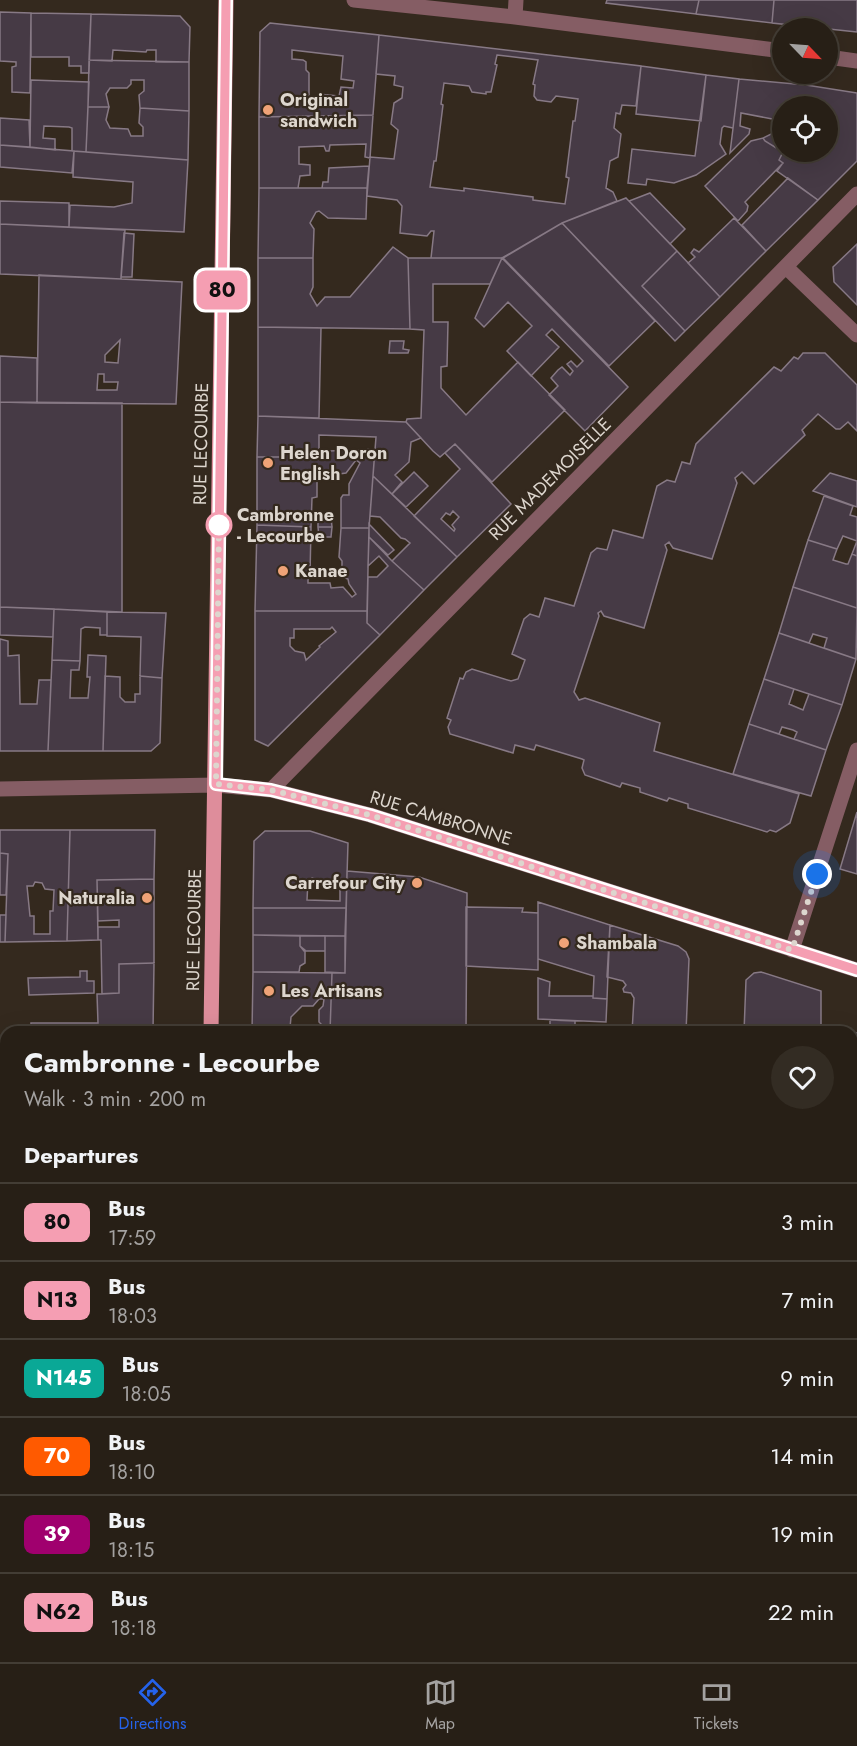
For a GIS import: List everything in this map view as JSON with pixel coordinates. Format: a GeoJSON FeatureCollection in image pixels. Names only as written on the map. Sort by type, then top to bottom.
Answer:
{"type":"FeatureCollection","features":[{"type":"Feature","properties":{"kind":"main road","name":"RUE LECOURBE"},"geometry":{"type":"LineString","coordinates":[[211,1026],[226,0]]}},
{"type":"Feature","properties":{"kind":"street"},"geometry":{"type":"LineString","coordinates":[[354,0],[515,17],[772,50]]}},
{"type":"Feature","properties":{"kind":"street"},"geometry":{"type":"LineString","coordinates":[[515,17],[516,0]]}},
{"type":"Feature","properties":{"kind":"street"},"geometry":{"type":"LineString","coordinates":[[838,58],[857,60]]}},
{"type":"Feature","properties":{"kind":"street","name":"RUE MADEMOISELLE"},"geometry":{"type":"LineString","coordinates":[[271,790],[857,194]]}},
{"type":"Feature","properties":{"kind":"street"},"geometry":{"type":"LineString","coordinates":[[786,267],[857,335]]}},
{"type":"Feature","properties":{"kind":"street"},"geometry":{"type":"LineString","coordinates":[[792,950],[857,750]]}},
{"type":"Feature","properties":{"kind":"street","name":"RUE CAMBRONNE"},"geometry":{"type":"LineString","coordinates":[[0,789],[216,784],[271,790],[370,815],[857,970]]}},
{"type":"Feature","properties":{"kind":"building"},"geometry":{"type":"Polygon","coordinates":[[[607,0],[699,0],[696,14],[606,3],[607,0]]]}},
{"type":"Feature","properties":{"kind":"building"},"geometry":{"type":"Polygon","coordinates":[[[699,0],[774,0],[772,23],[696,14],[699,0]]]}},
{"type":"Feature","properties":{"kind":"building"},"geometry":{"type":"Polygon","coordinates":[[[774,0],[857,0],[857,32],[838,30],[838,18],[772,18],[774,0]]]}},
{"type":"Feature","properties":{"kind":"building"},"geometry":{"type":"Polygon","coordinates":[[[0,12],[31,13],[30,93],[12,92],[12,67],[16,66],[16,62],[0,61],[0,12]]]}},
{"type":"Feature","properties":{"kind":"building"},"geometry":{"type":"Polygon","coordinates":[[[31,13],[91,14],[89,73],[81,73],[81,66],[69,66],[69,57],[31,57],[31,13]]]}},
{"type":"Feature","properties":{"kind":"building"},"geometry":{"type":"Polygon","coordinates":[[[91,14],[180,16],[190,27],[189,62],[156,62],[156,50],[146,52],[113,50],[112,61],[89,60],[91,14]]]}},
{"type":"Feature","properties":{"kind":"building"},"geometry":{"type":"Polygon","coordinates":[[[270,23],[379,35],[373,115],[259,117],[260,32],[270,23]],[[292,50],[292,59],[306,62],[306,70],[309,73],[309,105],[316,104],[318,94],[339,96],[341,87],[353,88],[354,81],[341,79],[343,56],[292,50]]]}},
{"type":"Feature","properties":{"kind":"building"},"geometry":{"type":"Polygon","coordinates":[[[379,35],[641,66],[636,106],[622,105],[620,114],[616,113],[614,128],[621,134],[618,157],[610,161],[606,188],[613,192],[617,201],[562,223],[502,258],[431,258],[434,231],[427,236],[400,233],[402,206],[397,200],[367,196],[370,157],[394,159],[398,130],[391,124],[394,103],[402,98],[403,87],[394,85],[395,76],[376,74],[379,35]],[[497,55],[491,92],[486,92],[486,94],[472,92],[469,86],[444,83],[436,161],[434,161],[430,187],[464,191],[464,188],[533,197],[533,200],[565,204],[569,178],[566,177],[578,99],[556,96],[551,102],[537,100],[534,96],[535,85],[533,84],[538,60],[497,55]]]}},
{"type":"Feature","properties":{"kind":"building"},"geometry":{"type":"Polygon","coordinates":[[[89,60],[189,62],[189,111],[140,108],[139,95],[144,91],[144,80],[131,80],[127,88],[110,88],[106,94],[109,107],[88,107],[89,60]]]}},
{"type":"Feature","properties":{"kind":"building"},"geometry":{"type":"Polygon","coordinates":[[[641,66],[706,75],[701,121],[636,114],[641,66]]]}},
{"type":"Feature","properties":{"kind":"building"},"geometry":{"type":"Polygon","coordinates":[[[706,75],[739,79],[733,128],[724,126],[722,128],[720,144],[726,154],[696,175],[674,183],[647,179],[646,185],[628,183],[632,149],[695,156],[706,75]]]}},
{"type":"Feature","properties":{"kind":"building"},"geometry":{"type":"Polygon","coordinates":[[[739,79],[772,82],[772,84],[806,85],[857,93],[857,161],[818,200],[777,171],[782,162],[838,162],[838,96],[772,96],[772,119],[741,113],[740,126],[750,129],[749,134],[730,153],[739,79]]]}},
{"type":"Feature","properties":{"kind":"building"},"geometry":{"type":"Polygon","coordinates":[[[31,80],[89,82],[86,152],[72,151],[72,128],[69,127],[44,126],[43,138],[55,139],[55,150],[30,147],[31,80]]]}},
{"type":"Feature","properties":{"kind":"building"},"geometry":{"type":"Polygon","coordinates":[[[88,107],[109,107],[106,120],[110,128],[128,129],[131,136],[143,136],[143,127],[139,123],[140,108],[189,111],[188,160],[86,152],[88,107]]]}},
{"type":"Feature","properties":{"kind":"building"},"geometry":{"type":"Polygon","coordinates":[[[373,115],[370,158],[365,157],[366,144],[330,145],[329,151],[326,151],[324,146],[299,147],[299,164],[310,165],[310,175],[300,176],[298,188],[259,188],[259,117],[373,115]]]}},
{"type":"Feature","properties":{"kind":"building"},"geometry":{"type":"Polygon","coordinates":[[[0,118],[29,120],[30,147],[0,145],[0,118]]]}},
{"type":"Feature","properties":{"kind":"building"},"geometry":{"type":"Polygon","coordinates":[[[772,134],[772,145],[765,141],[763,138],[772,134]]]}},
{"type":"Feature","properties":{"kind":"building"},"geometry":{"type":"Polygon","coordinates":[[[763,138],[772,145],[772,162],[783,163],[745,202],[748,206],[747,211],[738,221],[705,186],[751,141],[763,138]]]}},
{"type":"Feature","properties":{"kind":"building"},"geometry":{"type":"Polygon","coordinates":[[[0,145],[74,151],[72,173],[0,167],[0,145]]]}},
{"type":"Feature","properties":{"kind":"building"},"geometry":{"type":"Polygon","coordinates":[[[74,151],[188,160],[184,232],[69,227],[70,205],[114,207],[132,203],[133,182],[73,177],[74,151]]]}},
{"type":"Feature","properties":{"kind":"building"},"geometry":{"type":"Polygon","coordinates":[[[369,166],[367,188],[322,188],[323,182],[328,182],[329,168],[369,166]]]}},
{"type":"Feature","properties":{"kind":"building"},"geometry":{"type":"Polygon","coordinates":[[[788,178],[818,200],[766,251],[742,225],[788,178]]]}},
{"type":"Feature","properties":{"kind":"building"},"geometry":{"type":"Polygon","coordinates":[[[259,188],[367,188],[366,219],[328,218],[319,211],[316,212],[310,223],[314,229],[313,258],[258,258],[259,188]]]}},
{"type":"Feature","properties":{"kind":"building"},"geometry":{"type":"Polygon","coordinates":[[[650,193],[685,229],[670,244],[629,201],[650,193]]]}},
{"type":"Feature","properties":{"kind":"building"},"geometry":{"type":"Polygon","coordinates":[[[626,198],[677,251],[642,286],[685,331],[675,341],[562,223],[626,198]]]}},
{"type":"Feature","properties":{"kind":"building"},"geometry":{"type":"Polygon","coordinates":[[[0,201],[69,203],[69,227],[0,224],[0,201]]]}},
{"type":"Feature","properties":{"kind":"building"},"geometry":{"type":"Polygon","coordinates":[[[734,218],[766,251],[720,297],[688,263],[695,257],[691,253],[694,249],[699,252],[734,218]]]}},
{"type":"Feature","properties":{"kind":"building"},"geometry":{"type":"Polygon","coordinates":[[[562,223],[655,321],[609,366],[503,258],[562,223]]]}},
{"type":"Feature","properties":{"kind":"building"},"geometry":{"type":"Polygon","coordinates":[[[0,224],[125,230],[121,279],[0,274],[0,224]]]}},
{"type":"Feature","properties":{"kind":"building"},"geometry":{"type":"Polygon","coordinates":[[[124,233],[134,234],[132,277],[121,277],[124,233]]]}},
{"type":"Feature","properties":{"kind":"building"},"geometry":{"type":"Polygon","coordinates":[[[857,244],[857,305],[834,282],[833,267],[857,244]]]}},
{"type":"Feature","properties":{"kind":"building"},"geometry":{"type":"Polygon","coordinates":[[[393,247],[408,258],[410,329],[258,327],[258,258],[313,258],[313,287],[310,294],[317,306],[325,297],[350,297],[393,247]]]}},
{"type":"Feature","properties":{"kind":"building"},"geometry":{"type":"Polygon","coordinates":[[[677,251],[720,297],[685,331],[642,286],[677,251]]]}},
{"type":"Feature","properties":{"kind":"building"},"geometry":{"type":"Polygon","coordinates":[[[408,258],[502,258],[490,284],[433,284],[433,322],[448,322],[447,366],[441,367],[441,388],[466,415],[518,362],[565,410],[492,482],[455,444],[440,457],[406,422],[407,419],[421,418],[424,330],[410,329],[408,258]]]}},
{"type":"Feature","properties":{"kind":"building"},"geometry":{"type":"Polygon","coordinates":[[[502,258],[628,387],[585,431],[549,395],[558,386],[551,378],[558,370],[562,367],[570,375],[573,371],[567,364],[571,361],[577,367],[583,361],[552,329],[546,335],[559,347],[531,376],[507,351],[532,326],[508,302],[484,327],[475,318],[502,258]]]}},
{"type":"Feature","properties":{"kind":"building"},"geometry":{"type":"Polygon","coordinates":[[[39,275],[182,282],[176,404],[37,403],[39,275]],[[120,340],[105,355],[105,362],[118,363],[120,340]],[[98,374],[97,390],[117,390],[118,382],[104,382],[104,374],[98,374]]]}},
{"type":"Feature","properties":{"kind":"building"},"geometry":{"type":"Polygon","coordinates":[[[258,327],[321,328],[319,418],[258,416],[258,327]]]}},
{"type":"Feature","properties":{"kind":"building"},"geometry":{"type":"Polygon","coordinates":[[[390,341],[404,341],[403,349],[409,350],[408,353],[389,353],[390,341]]]}},
{"type":"Feature","properties":{"kind":"building"},"geometry":{"type":"Polygon","coordinates":[[[803,353],[825,353],[857,385],[857,431],[848,422],[840,429],[836,429],[818,414],[802,430],[805,435],[754,484],[742,472],[735,478],[737,483],[712,559],[673,548],[669,542],[665,545],[667,550],[644,628],[604,616],[601,611],[598,613],[599,616],[574,692],[579,700],[585,698],[660,723],[654,751],[799,794],[790,823],[776,832],[770,830],[767,832],[688,808],[688,804],[669,798],[667,801],[640,792],[640,788],[622,783],[620,787],[585,775],[582,759],[536,745],[534,750],[515,745],[513,753],[450,734],[448,727],[451,720],[447,718],[460,678],[463,679],[466,672],[472,669],[511,681],[518,679],[525,660],[512,654],[524,619],[530,614],[539,617],[545,598],[574,606],[591,553],[597,548],[607,550],[613,530],[643,538],[657,486],[667,480],[675,482],[682,462],[690,464],[696,444],[774,367],[781,371],[794,357],[798,359],[803,353]]]}},
{"type":"Feature","properties":{"kind":"building"},"geometry":{"type":"Polygon","coordinates":[[[0,356],[37,358],[37,403],[0,402],[0,356]]]}},
{"type":"Feature","properties":{"kind":"building"},"geometry":{"type":"Polygon","coordinates":[[[0,402],[122,403],[122,612],[0,607],[0,402]]]}},
{"type":"Feature","properties":{"kind":"building"},"geometry":{"type":"Polygon","coordinates":[[[258,416],[406,422],[421,438],[411,442],[409,462],[395,475],[402,482],[392,494],[373,476],[376,437],[319,435],[319,451],[283,453],[281,457],[257,457],[258,416]]]}},
{"type":"Feature","properties":{"kind":"building"},"geometry":{"type":"Polygon","coordinates":[[[455,444],[511,504],[457,557],[414,516],[460,469],[445,453],[455,444]],[[453,511],[450,515],[446,513],[441,519],[454,531],[452,525],[459,517],[453,511]]]}},
{"type":"Feature","properties":{"kind":"building"},"geometry":{"type":"Polygon","coordinates":[[[375,449],[369,528],[341,528],[341,498],[343,495],[349,495],[349,484],[360,463],[356,460],[346,473],[339,474],[338,480],[324,480],[321,475],[317,475],[317,497],[312,498],[311,527],[257,525],[257,457],[281,457],[283,453],[375,449]]]}},
{"type":"Feature","properties":{"kind":"building"},"geometry":{"type":"Polygon","coordinates":[[[414,472],[428,486],[406,507],[392,494],[414,472]]]}},
{"type":"Feature","properties":{"kind":"building"},"geometry":{"type":"Polygon","coordinates":[[[830,473],[857,481],[857,507],[813,491],[830,473]]]}},
{"type":"Feature","properties":{"kind":"building"},"geometry":{"type":"Polygon","coordinates":[[[373,476],[457,557],[424,590],[392,561],[410,543],[401,538],[380,517],[370,516],[373,476]]]}},
{"type":"Feature","properties":{"kind":"building"},"geometry":{"type":"Polygon","coordinates":[[[824,496],[853,506],[850,515],[857,517],[857,541],[843,536],[837,549],[808,540],[824,496]]]}},
{"type":"Feature","properties":{"kind":"building"},"geometry":{"type":"Polygon","coordinates":[[[320,516],[331,517],[332,527],[318,527],[320,516]]]}},
{"type":"Feature","properties":{"kind":"building"},"geometry":{"type":"Polygon","coordinates":[[[369,524],[394,550],[388,555],[369,537],[369,524]]]}},
{"type":"Feature","properties":{"kind":"building","name":"Kanae"},"geometry":{"type":"Polygon","coordinates":[[[257,525],[311,527],[308,583],[330,583],[331,588],[343,587],[352,597],[356,594],[348,579],[342,577],[342,561],[339,557],[341,528],[369,528],[367,611],[255,611],[257,525]]]}},
{"type":"Feature","properties":{"kind":"building"},"geometry":{"type":"Polygon","coordinates":[[[318,527],[332,527],[331,537],[319,537],[318,527]]]}},
{"type":"Feature","properties":{"kind":"building"},"geometry":{"type":"Polygon","coordinates":[[[369,537],[424,590],[380,635],[367,623],[368,577],[377,577],[388,566],[379,556],[368,566],[369,537]]]}},
{"type":"Feature","properties":{"kind":"building"},"geometry":{"type":"Polygon","coordinates":[[[808,540],[837,549],[833,560],[848,564],[852,554],[857,556],[857,608],[793,587],[808,540]]]}},
{"type":"Feature","properties":{"kind":"building"},"geometry":{"type":"Polygon","coordinates":[[[857,541],[857,556],[852,554],[857,541]]]}},
{"type":"Feature","properties":{"kind":"building"},"geometry":{"type":"Polygon","coordinates":[[[793,587],[857,608],[856,659],[824,648],[827,638],[813,634],[809,643],[779,633],[793,587]]]}},
{"type":"Feature","properties":{"kind":"building"},"geometry":{"type":"Polygon","coordinates":[[[0,607],[54,609],[53,637],[0,635],[0,607]]]}},
{"type":"Feature","properties":{"kind":"building"},"geometry":{"type":"Polygon","coordinates":[[[54,609],[107,612],[107,635],[100,635],[100,628],[85,627],[81,629],[80,661],[52,660],[54,609]]]}},
{"type":"Feature","properties":{"kind":"building"},"geometry":{"type":"Polygon","coordinates":[[[255,611],[367,611],[367,623],[380,635],[268,746],[255,740],[255,611]],[[332,627],[330,629],[294,629],[294,638],[290,638],[290,646],[295,651],[304,653],[306,660],[336,632],[332,627]]]}},
{"type":"Feature","properties":{"kind":"building"},"geometry":{"type":"Polygon","coordinates":[[[107,612],[166,613],[162,678],[140,676],[141,637],[107,636],[107,612]]]}},
{"type":"Feature","properties":{"kind":"building"},"geometry":{"type":"Polygon","coordinates":[[[779,633],[856,659],[842,705],[764,679],[779,633]]]}},
{"type":"Feature","properties":{"kind":"building"},"geometry":{"type":"Polygon","coordinates":[[[0,639],[8,641],[8,656],[19,655],[20,704],[37,704],[39,680],[51,680],[48,751],[0,751],[0,639]]]}},
{"type":"Feature","properties":{"kind":"building"},"geometry":{"type":"Polygon","coordinates":[[[88,655],[106,656],[103,751],[48,751],[52,660],[80,661],[79,670],[71,670],[70,698],[88,698],[90,677],[87,677],[88,655]]]}},
{"type":"Feature","properties":{"kind":"building"},"geometry":{"type":"Polygon","coordinates":[[[105,676],[120,677],[120,697],[125,702],[135,702],[135,694],[140,694],[140,676],[162,678],[160,743],[151,751],[103,751],[105,676]]]}},
{"type":"Feature","properties":{"kind":"building"},"geometry":{"type":"Polygon","coordinates":[[[764,679],[794,689],[789,704],[803,710],[809,694],[842,705],[826,750],[794,739],[797,732],[793,730],[782,727],[779,734],[749,724],[764,679]]]}},
{"type":"Feature","properties":{"kind":"building"},"geometry":{"type":"Polygon","coordinates":[[[749,724],[826,750],[811,796],[733,774],[749,724]]]}},
{"type":"Feature","properties":{"kind":"building"},"geometry":{"type":"Polygon","coordinates":[[[857,812],[857,874],[840,869],[857,812]]]}},
{"type":"Feature","properties":{"kind":"building"},"geometry":{"type":"Polygon","coordinates":[[[0,830],[70,830],[67,941],[5,942],[8,854],[0,853],[0,830]],[[35,882],[33,886],[27,886],[30,916],[34,916],[34,934],[50,934],[50,911],[53,911],[54,890],[45,889],[42,883],[35,882]]]}},
{"type":"Feature","properties":{"kind":"building"},"geometry":{"type":"Polygon","coordinates":[[[70,830],[155,830],[154,879],[97,880],[98,940],[67,941],[70,830]]]}},
{"type":"Feature","properties":{"kind":"building"},"geometry":{"type":"Polygon","coordinates":[[[265,831],[310,831],[348,843],[346,908],[253,908],[254,841],[265,831]],[[312,878],[308,881],[307,900],[340,901],[340,887],[312,878]]]}},
{"type":"Feature","properties":{"kind":"building"},"geometry":{"type":"Polygon","coordinates":[[[0,853],[8,854],[6,895],[0,895],[0,853]]]}},
{"type":"Feature","properties":{"kind":"building"},"geometry":{"type":"Polygon","coordinates":[[[347,871],[419,877],[467,893],[466,1026],[330,1026],[332,973],[345,973],[347,871]]]}},
{"type":"Feature","properties":{"kind":"building"},"geometry":{"type":"Polygon","coordinates":[[[154,879],[154,963],[119,964],[119,993],[102,994],[101,940],[98,940],[98,927],[119,927],[119,920],[98,921],[97,880],[154,879]]]}},
{"type":"Feature","properties":{"kind":"building"},"geometry":{"type":"Polygon","coordinates":[[[538,902],[610,925],[607,999],[593,998],[594,976],[538,959],[538,902]]]}},
{"type":"Feature","properties":{"kind":"building"},"geometry":{"type":"Polygon","coordinates":[[[466,907],[523,908],[522,912],[538,913],[538,970],[466,966],[466,907]]]}},
{"type":"Feature","properties":{"kind":"building"},"geometry":{"type":"Polygon","coordinates":[[[253,908],[346,908],[345,936],[253,935],[253,908]]]}},
{"type":"Feature","properties":{"kind":"building"},"geometry":{"type":"Polygon","coordinates":[[[0,915],[6,915],[5,942],[0,942],[0,915]]]}},
{"type":"Feature","properties":{"kind":"building"},"geometry":{"type":"Polygon","coordinates":[[[610,925],[678,946],[686,952],[689,959],[686,1026],[632,1026],[634,998],[631,993],[624,992],[626,985],[623,981],[607,977],[610,925]]]}},
{"type":"Feature","properties":{"kind":"building"},"geometry":{"type":"Polygon","coordinates":[[[253,935],[300,936],[300,946],[305,950],[305,963],[300,966],[299,972],[253,972],[253,935]]]}},
{"type":"Feature","properties":{"kind":"building"},"geometry":{"type":"Polygon","coordinates":[[[300,936],[325,936],[325,951],[304,951],[300,946],[300,936]]]}},
{"type":"Feature","properties":{"kind":"building"},"geometry":{"type":"Polygon","coordinates":[[[325,936],[345,936],[345,973],[325,972],[325,936]]]}},
{"type":"Feature","properties":{"kind":"building"},"geometry":{"type":"Polygon","coordinates":[[[154,963],[153,1026],[31,1026],[31,1023],[98,1023],[97,994],[119,993],[119,964],[154,963]]]}},
{"type":"Feature","properties":{"kind":"building"},"geometry":{"type":"Polygon","coordinates":[[[80,971],[87,971],[87,981],[94,981],[94,993],[29,995],[28,978],[80,977],[80,971]]]}},
{"type":"Feature","properties":{"kind":"building"},"geometry":{"type":"Polygon","coordinates":[[[253,972],[332,973],[330,1026],[323,1026],[319,1022],[319,1010],[323,1006],[324,999],[319,999],[313,1006],[302,1006],[291,1017],[290,1026],[252,1026],[253,972]]]}},
{"type":"Feature","properties":{"kind":"building"},"geometry":{"type":"Polygon","coordinates":[[[761,972],[821,991],[821,1026],[744,1026],[746,980],[754,973],[761,972]]]}},
{"type":"Feature","properties":{"kind":"building"},"geometry":{"type":"Polygon","coordinates":[[[538,978],[550,982],[549,996],[593,996],[593,998],[607,999],[606,1022],[538,1019],[538,978]]]}},
{"type":"Feature","properties":{"kind":"building"},"geometry":{"type":"Polygon","coordinates":[[[550,1020],[575,1021],[575,1026],[550,1026],[550,1020]]]}},
{"type":"Feature","properties":{"kind":"bus line","name":"80"},"geometry":{"type":"LineString","coordinates":[[226,0],[216,784],[271,790],[370,815],[857,970]]}},
{"type":"Feature","properties":{"kind":"place","name":"Original sandwich"},"geometry":{"type":"Point","coordinates":[268,110]}},
{"type":"Feature","properties":{"kind":"place","name":"Helen Doron English"},"geometry":{"type":"Point","coordinates":[268,463]}},
{"type":"Feature","properties":{"kind":"place","name":"Cambronne - Lecourbe"},"geometry":{"type":"Point","coordinates":[219,525]}},
{"type":"Feature","properties":{"kind":"place","name":"Kanae"},"geometry":{"type":"Point","coordinates":[283,571]}},
{"type":"Feature","properties":{"kind":"place","name":"Carrefour City"},"geometry":{"type":"Point","coordinates":[417,883]}},
{"type":"Feature","properties":{"kind":"place","name":"Naturalia"},"geometry":{"type":"Point","coordinates":[147,898]}},
{"type":"Feature","properties":{"kind":"place","name":"Shambala"},"geometry":{"type":"Point","coordinates":[564,943]}},
{"type":"Feature","properties":{"kind":"place","name":"Les Artisans"},"geometry":{"type":"Point","coordinates":[269,991]}},
{"type":"Feature","properties":{"kind":"route"},"geometry":{"type":"LineString","coordinates":[[219,525],[219,521],[216,784],[271,790],[370,815],[792,950],[817,874]]}}]}
